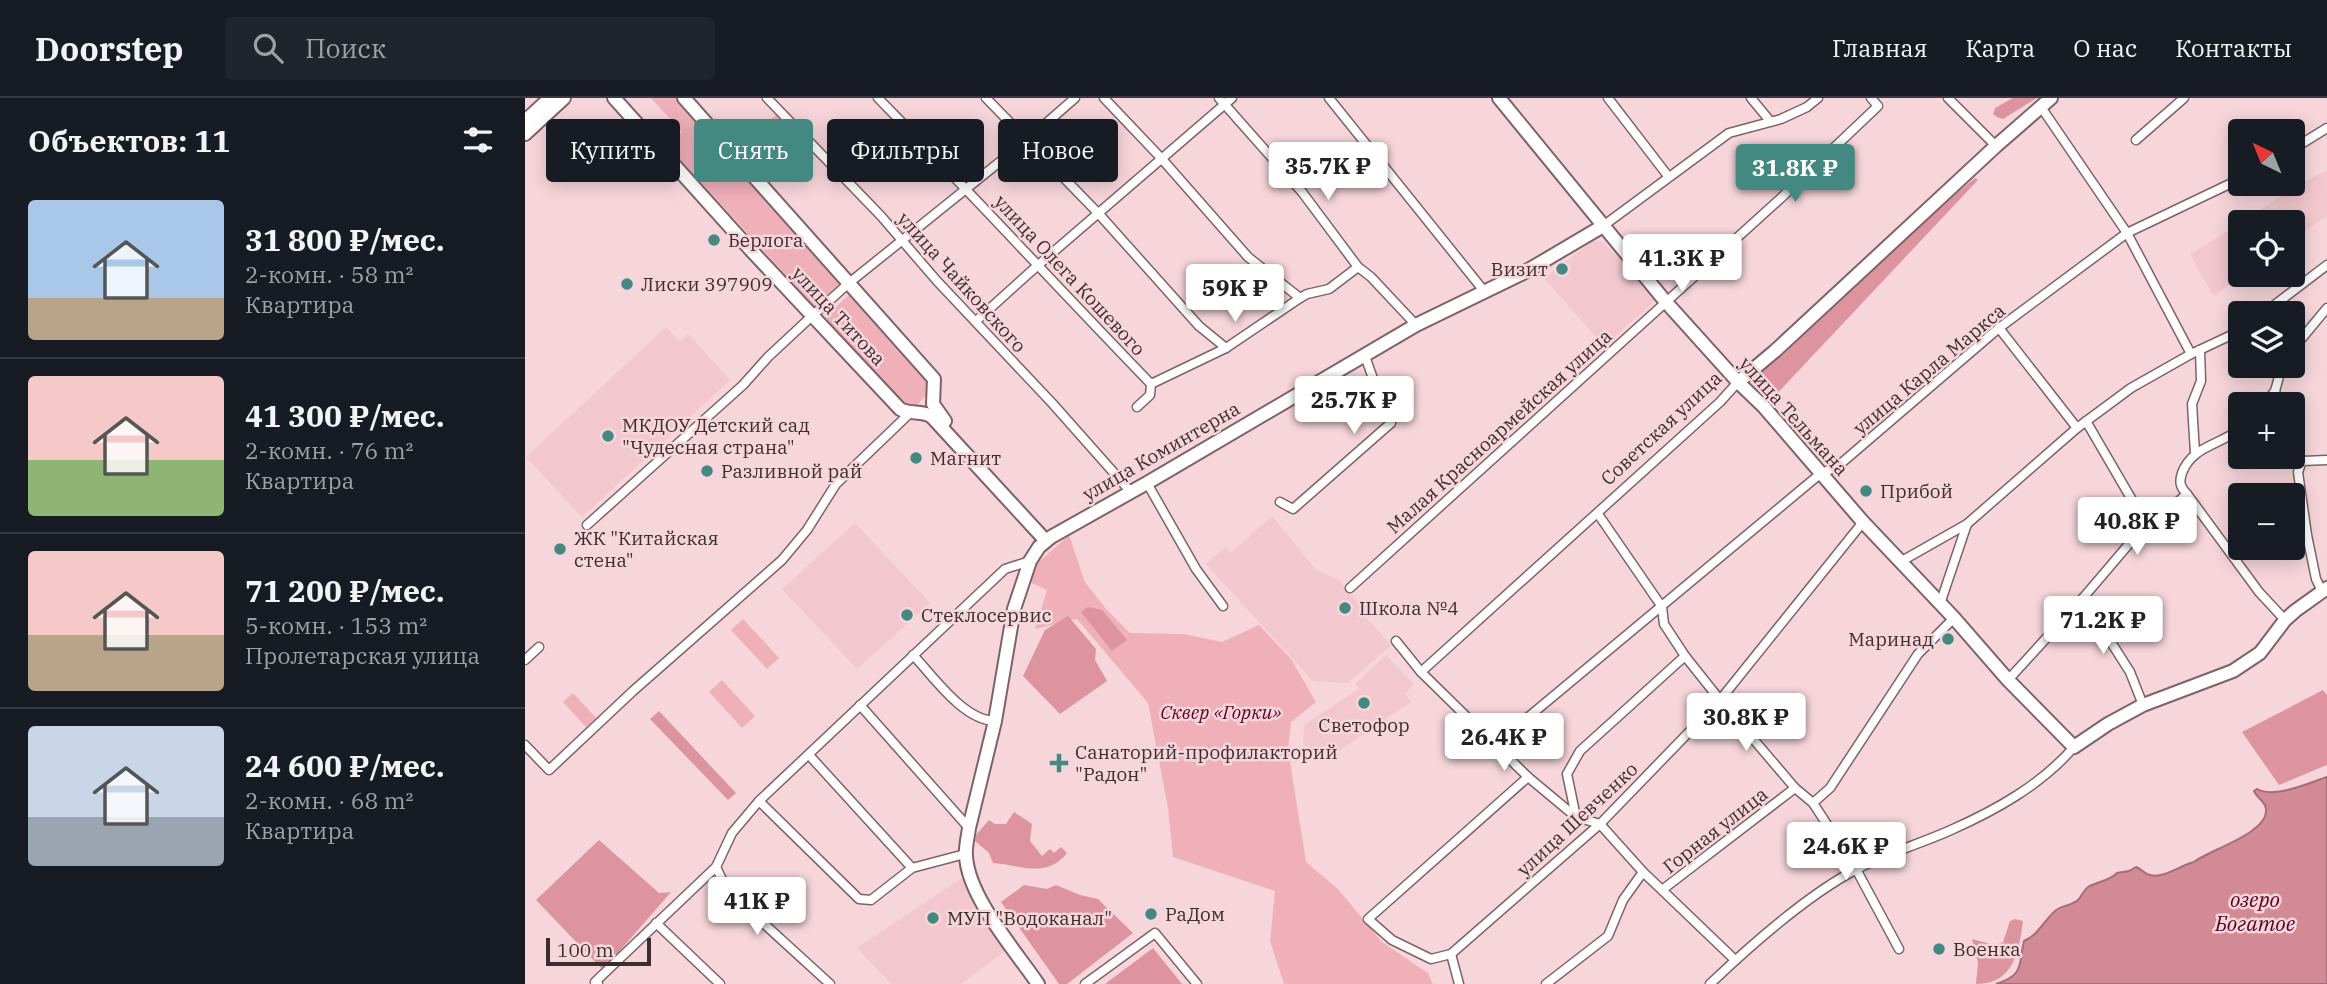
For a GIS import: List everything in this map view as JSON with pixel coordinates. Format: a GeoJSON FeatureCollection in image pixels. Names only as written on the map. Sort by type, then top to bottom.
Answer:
{"type":"FeatureCollection","features":[{"type":"Feature","properties":{"kind":"street"},"geometry":{"type":"LineString","coordinates":[[525,121],[550,98]]}},
{"type":"Feature","properties":{"kind":"street"},"geometry":{"type":"LineString","coordinates":[[525,134],[564,98]]}},
{"type":"Feature","properties":{"kind":"street","name":"улица Титова"},"geometry":{"type":"LineString","coordinates":[[614,98],[903,415],[927,414],[932,417],[1049,539]]}},
{"type":"Feature","properties":{"kind":"street","name":"улица Титова"},"geometry":{"type":"LineString","coordinates":[[684,98],[934,379],[933,404],[937,411],[1049,539]]}},
{"type":"Feature","properties":{"kind":"street","name":"улица Чайковского"},"geometry":{"type":"LineString","coordinates":[[767,98],[904,241],[937,281],[1130,491]]}},
{"type":"Feature","properties":{"kind":"street","name":"улица Олега Кошевого"},"geometry":{"type":"LineString","coordinates":[[877,98],[1151,384]]}},
{"type":"Feature","properties":{"kind":"street"},"geometry":{"type":"LineString","coordinates":[[986,98],[1006,119]]}},
{"type":"Feature","properties":{"kind":"street"},"geometry":{"type":"LineString","coordinates":[[1051,119],[1075,98]]}},
{"type":"Feature","properties":{"kind":"street"},"geometry":{"type":"LineString","coordinates":[[1104,98],[1248,257],[1300,298]]}},
{"type":"Feature","properties":{"kind":"street"},"geometry":{"type":"LineString","coordinates":[[976,321],[1161,158],[1221,101],[1232,98]]}},
{"type":"Feature","properties":{"kind":"street"},"geometry":{"type":"LineString","coordinates":[[1329,98],[1484,291]]}},
{"type":"Feature","properties":{"kind":"street","name":"улица Тельмана"},"geometry":{"type":"LineString","coordinates":[[1499,98],[1665,301],[1764,407],[1863,522],[1954,618],[2008,680],[2074,747]]}},
{"type":"Feature","properties":{"kind":"street"},"geometry":{"type":"LineString","coordinates":[[1608,98],[1668,176]]}},
{"type":"Feature","properties":{"kind":"street"},"geometry":{"type":"LineString","coordinates":[[1751,98],[1770,121]]}},
{"type":"Feature","properties":{"kind":"street","name":"улица Коминтерна"},"geometry":{"type":"LineString","coordinates":[[1038,984],[984,906],[971,881],[965,855],[995,721],[1014,609],[1030,561],[1038,547],[1416,325],[1525,272],[1603,226],[1729,133],[1781,119],[1807,107],[1818,98]]}},
{"type":"Feature","properties":{"kind":"street","name":"Малая Красноармейская улица"},"geometry":{"type":"LineString","coordinates":[[1350,588],[1781,198],[1878,106],[1871,98]]}},
{"type":"Feature","properties":{"kind":"street"},"geometry":{"type":"LineString","coordinates":[[1948,98],[1996,146]]}},
{"type":"Feature","properties":{"kind":"street"},"geometry":{"type":"LineString","coordinates":[[2136,140],[2184,98]]}},
{"type":"Feature","properties":{"kind":"street"},"geometry":{"type":"LineString","coordinates":[[1221,101],[1302,192],[1358,267],[1371,277],[1416,325]]}},
{"type":"Feature","properties":{"kind":"street"},"geometry":{"type":"LineString","coordinates":[[2046,102],[2127,233],[2195,352],[2201,381],[2192,404],[2195,453]]}},
{"type":"Feature","properties":{"kind":"street","name":"Советская улица"},"geometry":{"type":"LineString","coordinates":[[1421,672],[1598,514],[1720,402],[1738,382],[2046,102]]}},
{"type":"Feature","properties":{"kind":"street"},"geometry":{"type":"LineString","coordinates":[[2305,142],[2327,128]]}},
{"type":"Feature","properties":{"kind":"street"},"geometry":{"type":"LineString","coordinates":[[587,526],[743,385],[768,357],[812,316],[998,163]]}},
{"type":"Feature","properties":{"kind":"street"},"geometry":{"type":"LineString","coordinates":[[1068,182],[1199,326],[1226,348]]}},
{"type":"Feature","properties":{"kind":"street","name":"улица Карла Маркса"},"geometry":{"type":"LineString","coordinates":[[1496,744],[1820,474],[1838,466],[1999,328],[2127,233],[2228,185]]}},
{"type":"Feature","properties":{"kind":"street"},"geometry":{"type":"LineString","coordinates":[[2280,301],[2327,265]]}},
{"type":"Feature","properties":{"kind":"street"},"geometry":{"type":"LineString","coordinates":[[1137,407],[1150,395],[1151,384],[1226,348],[1300,298],[1329,289],[1358,267]]}},
{"type":"Feature","properties":{"kind":"street"},"geometry":{"type":"LineString","coordinates":[[2305,335],[2327,308]]}},
{"type":"Feature","properties":{"kind":"street"},"geometry":{"type":"LineString","coordinates":[[1999,328],[2077,428]]}},
{"type":"Feature","properties":{"kind":"street"},"geometry":{"type":"LineString","coordinates":[[1901,562],[1967,524],[2077,428],[2131,388],[2228,337]]}},
{"type":"Feature","properties":{"kind":"street"},"geometry":{"type":"LineString","coordinates":[[1280,502],[1293,509],[1391,423],[1365,356]]}},
{"type":"Feature","properties":{"kind":"street"},"geometry":{"type":"LineString","coordinates":[[2275,391],[2279,378]]}},
{"type":"Feature","properties":{"kind":"street"},"geometry":{"type":"LineString","coordinates":[[525,745],[549,770],[633,691],[782,560],[807,530],[836,484],[903,415],[934,390]]}},
{"type":"Feature","properties":{"kind":"street"},"geometry":{"type":"LineString","coordinates":[[2086,421],[2146,524]]}},
{"type":"Feature","properties":{"kind":"street"},"geometry":{"type":"LineString","coordinates":[[2228,435],[2195,453],[2184,467],[2179,481],[2182,489],[2259,592],[2285,620]]}},
{"type":"Feature","properties":{"kind":"street"},"geometry":{"type":"LineString","coordinates":[[2305,461],[2327,460]]}},
{"type":"Feature","properties":{"kind":"street"},"geometry":{"type":"LineString","coordinates":[[1710,984],[1735,960],[1819,892],[1856,869],[1951,830],[2014,797],[2038,782],[2074,747],[2108,724],[2143,705],[2233,671],[2260,653],[2285,620],[2324,590],[2316,579],[2307,535],[2299,469]]}},
{"type":"Feature","properties":{"kind":"street"},"geometry":{"type":"LineString","coordinates":[[1147,483],[1196,569],[1223,606]]}},
{"type":"Feature","properties":{"kind":"street"},"geometry":{"type":"LineString","coordinates":[[2008,680],[2146,524],[2187,494]]}},
{"type":"Feature","properties":{"kind":"street"},"geometry":{"type":"LineString","coordinates":[[1598,514],[1662,607],[1664,624],[1720,700]]}},
{"type":"Feature","properties":{"kind":"street","name":"улица Шевченко"},"geometry":{"type":"LineString","coordinates":[[1451,954],[1599,824],[1720,700],[1863,522]]}},
{"type":"Feature","properties":{"kind":"street"},"geometry":{"type":"LineString","coordinates":[[1940,604],[1967,524]]}},
{"type":"Feature","properties":{"kind":"street"},"geometry":{"type":"LineString","coordinates":[[598,984],[595,982],[716,867],[733,833],[759,801],[1005,569],[1030,561]]}},
{"type":"Feature","properties":{"kind":"street"},"geometry":{"type":"LineString","coordinates":[[2083,598],[2130,672],[2143,705]]}},
{"type":"Feature","properties":{"kind":"street"},"geometry":{"type":"LineString","coordinates":[[1813,803],[1830,788],[1919,654],[1954,618]]}},
{"type":"Feature","properties":{"kind":"street"},"geometry":{"type":"LineString","coordinates":[[1396,641],[1421,672],[1528,777],[1576,817],[1599,824],[1643,872]]}},
{"type":"Feature","properties":{"kind":"street"},"geometry":{"type":"LineString","coordinates":[[525,660],[539,647]]}},
{"type":"Feature","properties":{"kind":"street"},"geometry":{"type":"LineString","coordinates":[[913,655],[967,712],[985,721],[995,721]]}},
{"type":"Feature","properties":{"kind":"street"},"geometry":{"type":"LineString","coordinates":[[1576,817],[1567,774],[1580,751],[1685,656]]}},
{"type":"Feature","properties":{"kind":"street","name":"Горная улица"},"geometry":{"type":"LineString","coordinates":[[1720,700],[1795,788],[1813,803],[1856,869],[1899,949]]}},
{"type":"Feature","properties":{"kind":"street"},"geometry":{"type":"LineString","coordinates":[[860,705],[969,828]]}},
{"type":"Feature","properties":{"kind":"street"},"geometry":{"type":"LineString","coordinates":[[809,755],[912,868]]}},
{"type":"Feature","properties":{"kind":"street"},"geometry":{"type":"LineString","coordinates":[[1459,984],[1451,954],[1431,959],[1392,940],[1368,919],[1528,777]]}},
{"type":"Feature","properties":{"kind":"street","name":"Горная улица"},"geometry":{"type":"LineString","coordinates":[[1546,984],[1608,936],[1623,900],[1643,872],[1662,890],[1795,788]]}},
{"type":"Feature","properties":{"kind":"street"},"geometry":{"type":"LineString","coordinates":[[759,801],[859,899],[871,900],[912,868],[965,855]]}},
{"type":"Feature","properties":{"kind":"street"},"geometry":{"type":"LineString","coordinates":[[716,867],[727,890],[830,984]]}},
{"type":"Feature","properties":{"kind":"street"},"geometry":{"type":"LineString","coordinates":[[1662,890],[1735,960]]}},
{"type":"Feature","properties":{"kind":"street"},"geometry":{"type":"LineString","coordinates":[[656,923],[719,984]]}},
{"type":"Feature","properties":{"kind":"street"},"geometry":{"type":"LineString","coordinates":[[1086,984],[1155,933],[1197,984]]}},
{"type":"Feature","properties":{"kind":"shaded area"},"geometry":{"type":"Polygon","coordinates":[[[2013,98],[2037,98],[2003,119],[1993,114],[1995,108],[2013,98]]]}},
{"type":"Feature","properties":{"kind":"shaded area"},"geometry":{"type":"Polygon","coordinates":[[[2327,170],[2327,216],[2305,231],[2305,210],[2260,210],[2281,196],[2305,196],[2305,182],[2327,170]]]}},
{"type":"Feature","properties":{"kind":"shaded area"},"geometry":{"type":"Polygon","coordinates":[[[1975,178],[1978,180],[1769,402],[1748,379],[1926,218],[1975,178]]]}},
{"type":"Feature","properties":{"kind":"shaded area"},"geometry":{"type":"Polygon","coordinates":[[[2228,231],[2228,286],[2213,296],[2190,254],[2228,231]]]}},
{"type":"Feature","properties":{"kind":"shaded area"},"geometry":{"type":"Polygon","coordinates":[[[1594,240],[1604,243],[1656,300],[1604,346],[1544,278],[1594,240]]]}},
{"type":"Feature","properties":{"kind":"shaded area","name":"МКДОУ Детский сад \"Чудесная страна\""},"geometry":{"type":"Polygon","coordinates":[[[666,327],[680,342],[688,334],[730,380],[582,517],[526,457],[666,327]]]}},
{"type":"Feature","properties":{"kind":"shaded area"},"geometry":{"type":"Polygon","coordinates":[[[1272,516],[1316,570],[1339,580],[1361,606],[1360,611],[1391,645],[1348,683],[1313,681],[1206,564],[1225,547],[1231,553],[1272,516]]]}},
{"type":"Feature","properties":{"kind":"shaded area"},"geometry":{"type":"Polygon","coordinates":[[[855,523],[930,603],[857,669],[782,589],[855,523]]]}},
{"type":"Feature","properties":{"kind":"shaded area"},"geometry":{"type":"Polygon","coordinates":[[[1088,607],[1102,610],[1127,640],[1112,651],[1081,612],[1088,607]]]}},
{"type":"Feature","properties":{"kind":"shaded area"},"geometry":{"type":"Polygon","coordinates":[[[1068,616],[1096,649],[1095,660],[1107,681],[1060,714],[1023,676],[1045,630],[1068,616]]]}},
{"type":"Feature","properties":{"kind":"shaded area"},"geometry":{"type":"Polygon","coordinates":[[[1386,655],[1414,685],[1405,693],[1411,702],[1325,760],[1303,744],[1304,725],[1359,689],[1355,684],[1386,655]]]}},
{"type":"Feature","properties":{"kind":"shaded area"},"geometry":{"type":"Polygon","coordinates":[[[2323,690],[2327,695],[2327,765],[2279,785],[2242,732],[2323,690]]]}},
{"type":"Feature","properties":{"kind":"shaded area"},"geometry":{"type":"Polygon","coordinates":[[[659,711],[736,793],[728,800],[650,719],[659,711]]]}},
{"type":"Feature","properties":{"kind":"shaded area"},"geometry":{"type":"Polygon","coordinates":[[[1014,812],[1032,824],[1030,841],[1042,856],[1050,849],[1054,853],[1061,847],[1067,853],[1051,866],[1042,868],[993,863],[989,853],[975,841],[976,835],[989,820],[995,824],[1006,824],[1014,812]]]}},
{"type":"Feature","properties":{"kind":"shaded area"},"geometry":{"type":"Polygon","coordinates":[[[599,840],[659,893],[671,892],[603,970],[536,900],[599,840]]]}},
{"type":"Feature","properties":{"kind":"shaded area","name":"МУП \"Водоканал\""},"geometry":{"type":"Polygon","coordinates":[[[962,878],[976,911],[1006,950],[961,984],[891,984],[857,948],[962,878]]]}},
{"type":"Feature","properties":{"kind":"shaded area"},"geometry":{"type":"Polygon","coordinates":[[[1024,885],[1047,889],[1056,885],[1098,899],[1133,933],[1067,984],[1059,984],[1001,902],[1024,885]]]}},
{"type":"Feature","properties":{"kind":"shaded area"},"geometry":{"type":"Polygon","coordinates":[[[2010,921],[2023,921],[2012,964],[1999,978],[1989,983],[1976,984],[1978,962],[1972,939],[1995,945],[2003,942],[2010,921]]]}},
{"type":"Feature","properties":{"kind":"shaded area"},"geometry":{"type":"Polygon","coordinates":[[[1153,948],[1182,984],[1105,984],[1153,948]]]}},
{"type":"Feature","properties":{"kind":"green space"},"geometry":{"type":"Polygon","coordinates":[[[651,98],[681,98],[699,119],[694,119],[694,175],[680,160],[680,119],[670,119],[651,98]]]}},
{"type":"Feature","properties":{"kind":"green space"},"geometry":{"type":"Polygon","coordinates":[[[701,182],[755,182],[844,284],[817,307],[701,182]]]}},
{"type":"Feature","properties":{"kind":"green space"},"geometry":{"type":"Polygon","coordinates":[[[852,295],[929,380],[932,389],[913,409],[905,408],[827,321],[827,315],[852,295]]]}},
{"type":"Feature","properties":{"kind":"green space","name":"Сквер «Горки»"},"geometry":{"type":"Polygon","coordinates":[[[1069,535],[1085,582],[1130,633],[1184,634],[1222,642],[1259,625],[1291,659],[1316,702],[1291,722],[1288,749],[1306,862],[1338,889],[1382,942],[1428,973],[1433,984],[1284,984],[1270,941],[1275,891],[1173,857],[1168,808],[1148,703],[1077,619],[1035,629],[1047,590],[1027,581],[1033,567],[1069,535]]]}},
{"type":"Feature","properties":{"kind":"green space"},"geometry":{"type":"Polygon","coordinates":[[[743,619],[779,658],[767,669],[731,630],[743,619]]]}},
{"type":"Feature","properties":{"kind":"green space"},"geometry":{"type":"Polygon","coordinates":[[[722,680],[755,716],[742,728],[709,692],[722,680]]]}},
{"type":"Feature","properties":{"kind":"green space"},"geometry":{"type":"Polygon","coordinates":[[[573,693],[596,718],[586,727],[563,702],[573,693]]]}},
{"type":"Feature","properties":{"kind":"water","name":"озеро Богатое"},"geometry":{"type":"Polygon","coordinates":[[[2327,777],[2327,984],[1996,984],[2016,972],[2024,941],[2037,932],[2057,910],[2078,900],[2088,887],[2136,867],[2155,876],[2194,862],[2238,840],[2258,826],[2266,809],[2254,791],[2257,789],[2264,792],[2282,791],[2327,777]]]}},
{"type":"Feature","properties":{"kind":"place","name":"Берлога"},"geometry":{"type":"Point","coordinates":[714,240]}},
{"type":"Feature","properties":{"kind":"place","name":"Визит"},"geometry":{"type":"Point","coordinates":[1562,269]}},
{"type":"Feature","properties":{"kind":"place","name":"Лиски 397909"},"geometry":{"type":"Point","coordinates":[627,284]}},
{"type":"Feature","properties":{"kind":"place","name":"МКДОУ Детский сад \"Чудесная страна\""},"geometry":{"type":"Point","coordinates":[608,436]}},
{"type":"Feature","properties":{"kind":"place","name":"Магнит"},"geometry":{"type":"Point","coordinates":[916,458]}},
{"type":"Feature","properties":{"kind":"place","name":"Разливной рай"},"geometry":{"type":"Point","coordinates":[707,471]}},
{"type":"Feature","properties":{"kind":"place","name":"Прибой"},"geometry":{"type":"Point","coordinates":[1866,491]}},
{"type":"Feature","properties":{"kind":"place","name":"ЖК \"Китайская стена\""},"geometry":{"type":"Point","coordinates":[560,549]}},
{"type":"Feature","properties":{"kind":"place","name":"Школа №4"},"geometry":{"type":"Point","coordinates":[1345,608]}},
{"type":"Feature","properties":{"kind":"place","name":"Стеклосервис"},"geometry":{"type":"Point","coordinates":[907,615]}},
{"type":"Feature","properties":{"kind":"place","name":"Маринад"},"geometry":{"type":"Point","coordinates":[1948,639]}},
{"type":"Feature","properties":{"kind":"place","name":"Светофор"},"geometry":{"type":"Point","coordinates":[1364,703]}},
{"type":"Feature","properties":{"kind":"place","name":"Санаторий-профилакторий \"Радон\""},"geometry":{"type":"Point","coordinates":[1059,763]}},
{"type":"Feature","properties":{"kind":"place","name":"РаДом"},"geometry":{"type":"Point","coordinates":[1151,914]}},
{"type":"Feature","properties":{"kind":"place","name":"МУП \"Водоканал\""},"geometry":{"type":"Point","coordinates":[933,918]}},
{"type":"Feature","properties":{"kind":"place","name":"Военка"},"geometry":{"type":"Point","coordinates":[1939,949]}}]}
